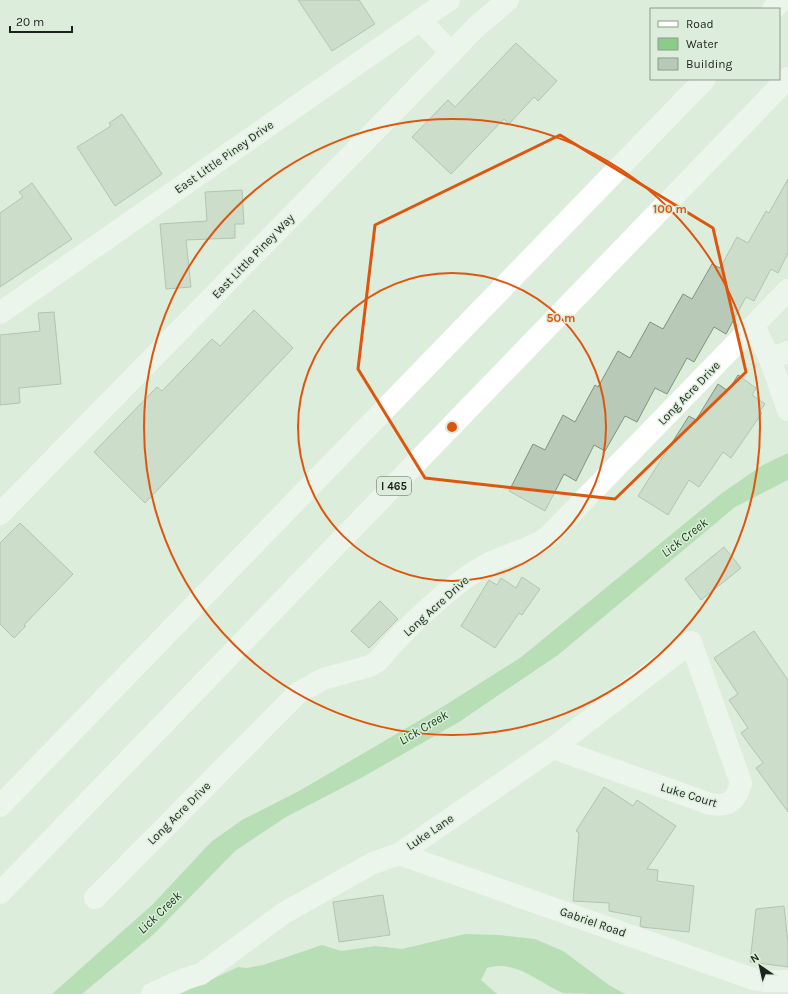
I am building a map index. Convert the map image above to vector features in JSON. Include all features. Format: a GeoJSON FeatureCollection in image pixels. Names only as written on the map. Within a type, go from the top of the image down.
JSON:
{"type":"FeatureCollection","features":[{"type":"Feature","properties":{"kind":"main road","name":"East Little Piney Drive"},"geometry":{"type":"LineString","coordinates":[[0,313],[449,0]]}},
{"type":"Feature","properties":{"kind":"main road","name":"East Little Piney Way"},"geometry":{"type":"LineString","coordinates":[[0,514],[475,28],[508,0]]}},
{"type":"Feature","properties":{"kind":"main road"},"geometry":{"type":"LineString","coordinates":[[774,8],[782,0]]}},
{"type":"Feature","properties":{"kind":"main road"},"geometry":{"type":"LineString","coordinates":[[420,20],[451,53]]}},
{"type":"Feature","properties":{"kind":"main road","name":"I 465"},"geometry":{"type":"LineString","coordinates":[[0,893],[788,78]]}},
{"type":"Feature","properties":{"kind":"main road"},"geometry":{"type":"LineString","coordinates":[[0,806],[704,80]]}},
{"type":"Feature","properties":{"kind":"main road","name":"Long Acre Drive"},"geometry":{"type":"LineString","coordinates":[[95,898],[298,693],[322,679],[370,666],[378,661],[428,609],[466,577],[490,563],[507,555],[526,550],[548,537],[788,290]]}},
{"type":"Feature","properties":{"kind":"main road"},"geometry":{"type":"LineString","coordinates":[[754,326],[779,356],[788,410]]}},
{"type":"Feature","properties":{"kind":"main road","name":"Luke Lane"},"geometry":{"type":"LineString","coordinates":[[152,994],[184,979],[201,974],[284,913],[374,863],[398,854],[553,748],[691,642]]}},
{"type":"Feature","properties":{"kind":"main road","name":"Luke Court"},"geometry":{"type":"LineString","coordinates":[[553,748],[710,804],[720,805],[735,798],[738,794],[741,783],[691,642]]}},
{"type":"Feature","properties":{"kind":"main road","name":"Gabriel Road"},"geometry":{"type":"LineString","coordinates":[[398,854],[753,979],[767,982],[788,981]]}},
{"type":"Feature","properties":{"kind":"highlighted area"},"geometry":{"type":"Polygon","coordinates":[[[560,135],[713,228],[746,372],[615,499],[425,478],[358,369],[375,225],[560,135]]]}},
{"type":"Feature","properties":{"kind":"water","name":"Lick Creek"},"geometry":{"type":"Polygon","coordinates":[[[788,453],[788,480],[735,507],[558,655],[459,722],[361,778],[286,817],[235,851],[154,934],[82,994],[52,994],[153,904],[211,842],[242,820],[299,791],[439,709],[520,658],[722,493],[763,465],[788,453]]]}},
{"type":"Feature","properties":{"kind":"water"},"geometry":{"type":"Polygon","coordinates":[[[465,934],[499,935],[535,939],[563,951],[609,985],[625,994],[563,993],[527,973],[517,969],[498,966],[487,968],[481,980],[497,994],[180,994],[238,967],[247,968],[263,965],[322,945],[341,951],[375,946],[402,949],[465,934]]]}},
{"type":"Feature","properties":{"kind":"building"},"geometry":{"type":"Polygon","coordinates":[[[298,0],[359,0],[375,24],[332,51],[298,0]]]}},
{"type":"Feature","properties":{"kind":"building"},"geometry":{"type":"Polygon","coordinates":[[[516,43],[557,81],[538,101],[534,97],[509,124],[504,119],[451,174],[412,137],[448,100],[455,107],[516,43]]]}},
{"type":"Feature","properties":{"kind":"building"},"geometry":{"type":"Polygon","coordinates":[[[122,114],[162,174],[115,206],[77,147],[111,126],[109,123],[122,114]]]}},
{"type":"Feature","properties":{"kind":"building"},"geometry":{"type":"Polygon","coordinates":[[[788,179],[788,253],[778,273],[771,269],[754,301],[746,297],[726,334],[714,327],[694,362],[687,358],[667,394],[655,388],[637,422],[625,416],[605,451],[594,445],[576,481],[564,474],[545,511],[509,491],[533,444],[545,450],[563,415],[575,422],[595,385],[598,387],[618,351],[630,358],[650,322],[663,329],[683,294],[692,299],[712,264],[720,268],[737,237],[748,243],[766,211],[769,213],[788,179]]]}},
{"type":"Feature","properties":{"kind":"building"},"geometry":{"type":"Polygon","coordinates":[[[32,183],[72,239],[0,287],[0,213],[23,197],[19,192],[32,183]]]}},
{"type":"Feature","properties":{"kind":"building"},"geometry":{"type":"Polygon","coordinates":[[[242,190],[244,224],[235,224],[235,238],[186,240],[191,287],[166,289],[160,224],[207,221],[205,192],[242,190]]]}},
{"type":"Feature","properties":{"kind":"building"},"geometry":{"type":"Polygon","coordinates":[[[254,310],[293,348],[145,503],[94,452],[157,387],[162,391],[212,339],[220,346],[254,310]]]}},
{"type":"Feature","properties":{"kind":"building"},"geometry":{"type":"Polygon","coordinates":[[[54,312],[61,384],[19,388],[20,403],[0,405],[0,335],[40,331],[38,313],[54,312]]]}},
{"type":"Feature","properties":{"kind":"building"},"geometry":{"type":"Polygon","coordinates":[[[738,375],[756,388],[752,395],[765,404],[760,411],[762,413],[731,458],[723,452],[699,487],[689,480],[668,515],[638,496],[689,416],[696,420],[718,384],[728,391],[738,375]]]}},
{"type":"Feature","properties":{"kind":"building"},"geometry":{"type":"Polygon","coordinates":[[[20,523],[73,574],[24,625],[26,626],[14,638],[0,624],[0,543],[20,523]]]}},
{"type":"Feature","properties":{"kind":"building"},"geometry":{"type":"Polygon","coordinates":[[[724,547],[741,568],[701,600],[685,579],[724,547]]]}},
{"type":"Feature","properties":{"kind":"building"},"geometry":{"type":"Polygon","coordinates":[[[522,577],[540,589],[522,615],[519,613],[495,648],[461,626],[489,580],[497,585],[501,578],[516,588],[522,577]]]}},
{"type":"Feature","properties":{"kind":"building"},"geometry":{"type":"Polygon","coordinates":[[[380,601],[398,619],[369,648],[351,631],[380,601]]]}},
{"type":"Feature","properties":{"kind":"building"},"geometry":{"type":"Polygon","coordinates":[[[754,631],[788,680],[788,812],[756,768],[763,763],[741,733],[748,728],[729,700],[738,694],[714,658],[754,631]]]}},
{"type":"Feature","properties":{"kind":"building"},"geometry":{"type":"Polygon","coordinates":[[[604,787],[633,806],[637,800],[676,826],[647,869],[658,870],[657,881],[694,886],[689,932],[642,927],[640,926],[641,917],[609,911],[609,903],[573,901],[579,833],[576,831],[604,787]]]}},
{"type":"Feature","properties":{"kind":"building"},"geometry":{"type":"Polygon","coordinates":[[[383,895],[390,935],[339,942],[333,902],[383,895]]]}},
{"type":"Feature","properties":{"kind":"building"},"geometry":{"type":"Polygon","coordinates":[[[784,906],[788,943],[788,967],[750,962],[756,909],[784,906]]]}}]}
